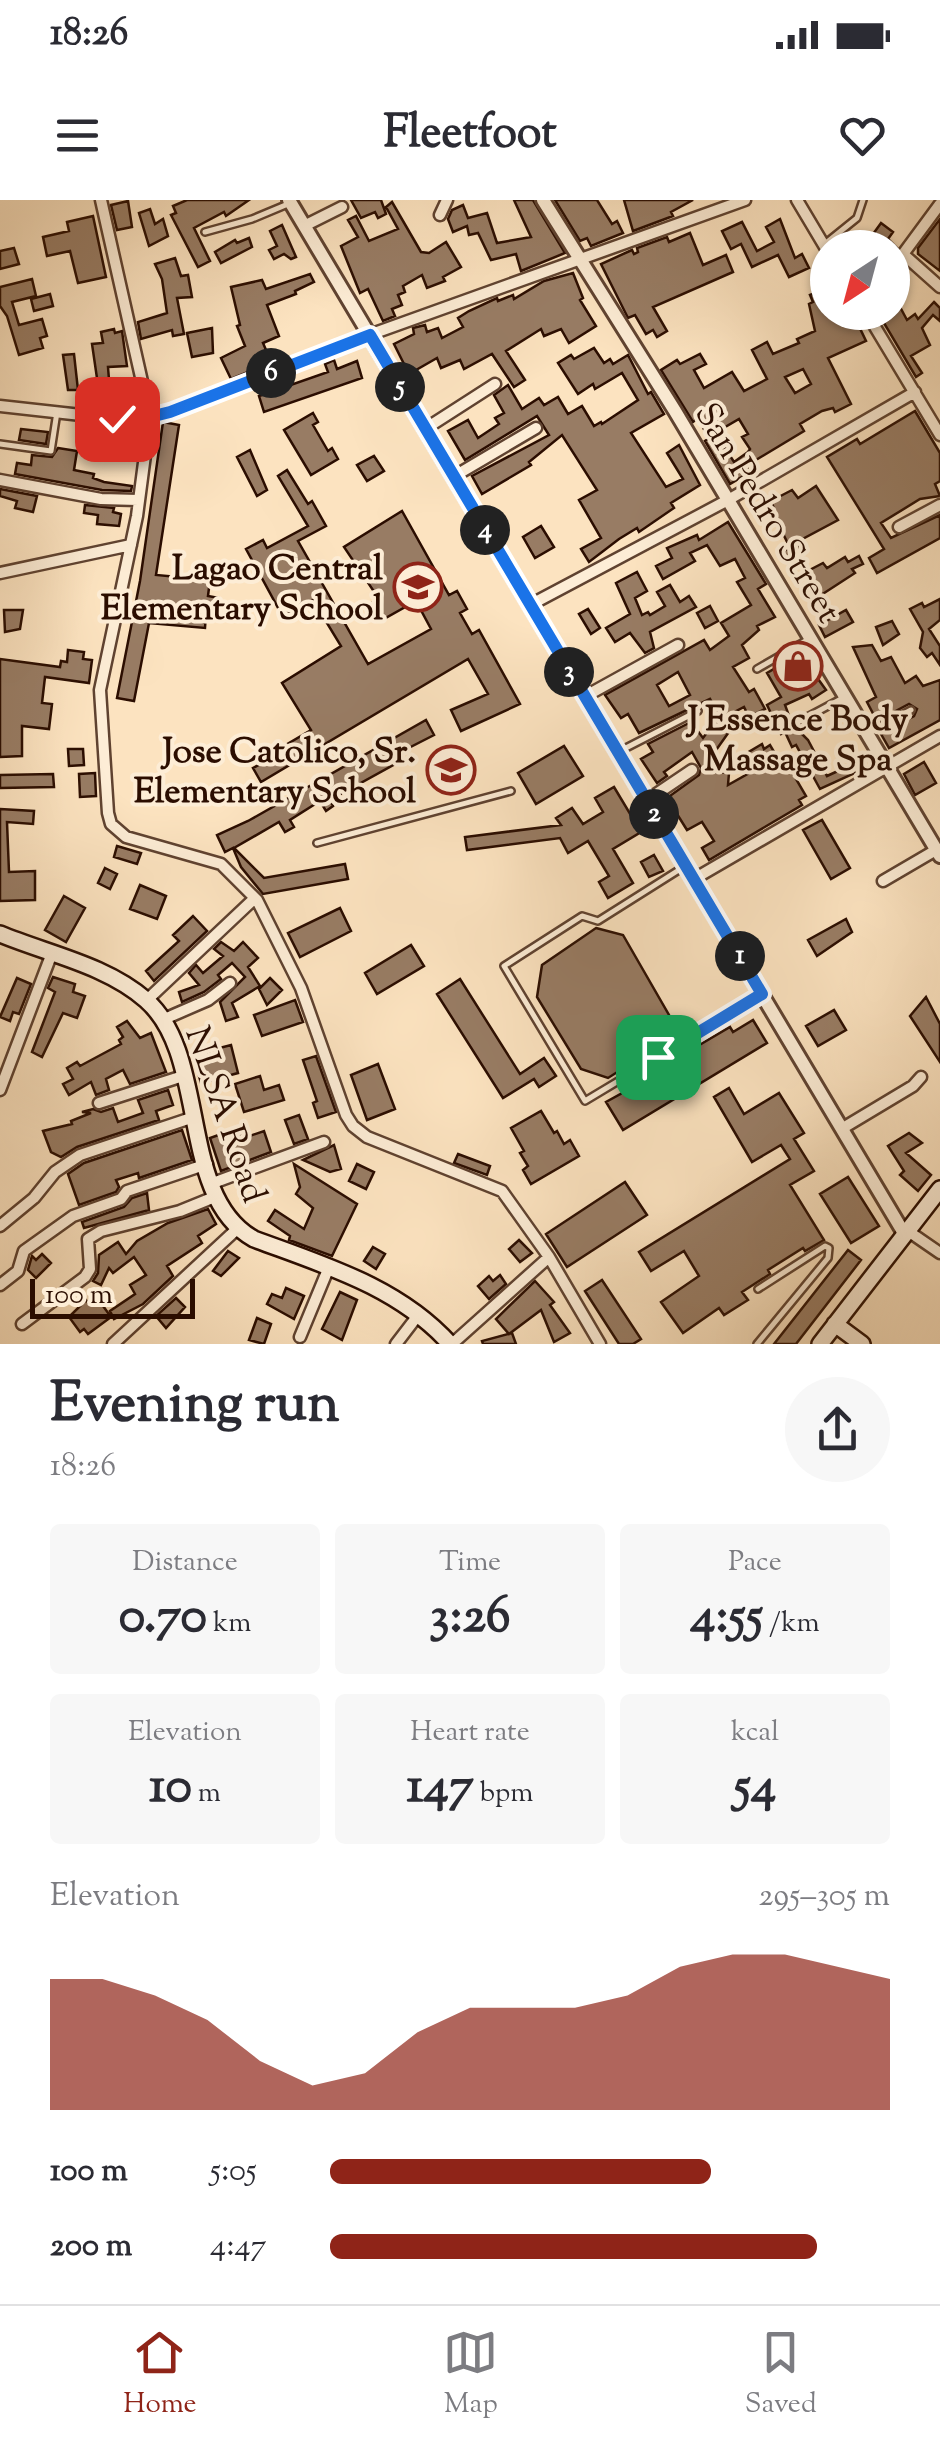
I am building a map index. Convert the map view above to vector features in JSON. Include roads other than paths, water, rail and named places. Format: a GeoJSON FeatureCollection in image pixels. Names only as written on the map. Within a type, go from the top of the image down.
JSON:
{"type":"FeatureCollection","features":[{"type":"Feature","properties":{"kind":"main road","name":"NLSA Road"},"geometry":{"type":"LineString","coordinates":[[0,934],[115,979],[147,1000],[162,1020],[183,1076],[215,1190],[238,1229],[393,1296],[451,1344]]}},
{"type":"Feature","properties":{"kind":"main road"},"geometry":{"type":"LineString","coordinates":[[820,1344],[940,1190]]}},
{"type":"Feature","properties":{"kind":"main road"},"geometry":{"type":"LineString","coordinates":[[835,1324],[862,1344]]}},
{"type":"Feature","properties":{"kind":"street"},"geometry":{"type":"LineString","coordinates":[[101,200],[150,417],[132,546],[100,700],[106,804],[111,824],[126,836],[221,864],[255,898],[300,988],[353,1126],[367,1137],[502,1191],[549,1257],[600,1344]]}},
{"type":"Feature","properties":{"kind":"street"},"geometry":{"type":"LineString","coordinates":[[440,215],[447,200]]}},
{"type":"Feature","properties":{"kind":"street","name":"San Pedro Street"},"geometry":{"type":"LineString","coordinates":[[543,200],[728,500],[938,853]]}},
{"type":"Feature","properties":{"kind":"street"},"geometry":{"type":"LineString","coordinates":[[0,406],[126,420],[150,417],[745,200]]}},
{"type":"Feature","properties":{"kind":"street"},"geometry":{"type":"LineString","coordinates":[[797,200],[815,230]]}},
{"type":"Feature","properties":{"kind":"street"},"geometry":{"type":"LineString","coordinates":[[290,201],[907,1233],[940,1253]]}},
{"type":"Feature","properties":{"kind":"street"},"geometry":{"type":"LineString","coordinates":[[910,245],[940,204]]}},
{"type":"Feature","properties":{"kind":"street"},"geometry":{"type":"LineString","coordinates":[[304,226],[342,207]]}},
{"type":"Feature","properties":{"kind":"street"},"geometry":{"type":"LineString","coordinates":[[910,260],[940,287]]}},
{"type":"Feature","properties":{"kind":"street"},"geometry":{"type":"LineString","coordinates":[[877,330],[940,436]]}},
{"type":"Feature","properties":{"kind":"street"},"geometry":{"type":"LineString","coordinates":[[425,429],[495,384]]}},
{"type":"Feature","properties":{"kind":"street"},"geometry":{"type":"LineString","coordinates":[[530,605],[728,500],[914,392]]}},
{"type":"Feature","properties":{"kind":"street"},"geometry":{"type":"LineString","coordinates":[[453,476],[536,428]]}},
{"type":"Feature","properties":{"kind":"street"},"geometry":{"type":"LineString","coordinates":[[0,480],[64,494],[138,500]]}},
{"type":"Feature","properties":{"kind":"street"},"geometry":{"type":"LineString","coordinates":[[899,528],[940,505]]}},
{"type":"Feature","properties":{"kind":"street"},"geometry":{"type":"LineString","coordinates":[[0,572],[132,546]]}},
{"type":"Feature","properties":{"kind":"street"},"geometry":{"type":"LineString","coordinates":[[584,698],[678,645]]}},
{"type":"Feature","properties":{"kind":"street"},"geometry":{"type":"LineString","coordinates":[[694,879],[940,736]]}},
{"type":"Feature","properties":{"kind":"street"},"geometry":{"type":"LineString","coordinates":[[646,801],[692,770]]}},
{"type":"Feature","properties":{"kind":"street"},"geometry":{"type":"LineString","coordinates":[[882,881],[938,853]]}},
{"type":"Feature","properties":{"kind":"street"},"geometry":{"type":"LineString","coordinates":[[147,1000],[255,898]]}},
{"type":"Feature","properties":{"kind":"street"},"geometry":{"type":"LineString","coordinates":[[0,1090],[52,953]]}},
{"type":"Feature","properties":{"kind":"street"},"geometry":{"type":"LineString","coordinates":[[162,1020],[208,1000],[230,983]]}},
{"type":"Feature","properties":{"kind":"street"},"geometry":{"type":"LineString","coordinates":[[99,1102],[183,1076]]}},
{"type":"Feature","properties":{"kind":"street"},"geometry":{"type":"LineString","coordinates":[[843,1128],[913,1086],[921,1077]]}},
{"type":"Feature","properties":{"kind":"street"},"geometry":{"type":"LineString","coordinates":[[0,1226],[34,1198],[55,1172],[80,1155],[194,1117]]}},
{"type":"Feature","properties":{"kind":"street"},"geometry":{"type":"LineString","coordinates":[[22,1324],[85,1277],[90,1268],[88,1239],[180,1211],[215,1190],[324,1142]]}},
{"type":"Feature","properties":{"kind":"street"},"geometry":{"type":"LineString","coordinates":[[0,1285],[18,1271],[24,1251],[73,1216],[121,1198],[127,1190],[207,1164]]}},
{"type":"Feature","properties":{"kind":"street"},"geometry":{"type":"LineString","coordinates":[[113,1344],[238,1229]]}},
{"type":"Feature","properties":{"kind":"street"},"geometry":{"type":"LineString","coordinates":[[451,1344],[549,1257]]}},
{"type":"Feature","properties":{"kind":"street"},"geometry":{"type":"LineString","coordinates":[[300,1337],[329,1268]]}},
{"type":"Feature","properties":{"kind":"street"},"geometry":{"type":"LineString","coordinates":[[396,1344],[419,1314]]}},
{"type":"Feature","properties":{"kind":"lane"},"geometry":{"type":"LineString","coordinates":[[845,230],[857,218],[863,200]]}},
{"type":"Feature","properties":{"kind":"lane"},"geometry":{"type":"LineString","coordinates":[[204,232],[252,220],[290,201]]}},
{"type":"Feature","properties":{"kind":"lane"},"geometry":{"type":"LineString","coordinates":[[0,444],[51,452],[57,412]]}},
{"type":"Feature","properties":{"kind":"lane"},"geometry":{"type":"LineString","coordinates":[[757,669],[809,639]]}},
{"type":"Feature","properties":{"kind":"lane"},"geometry":{"type":"LineString","coordinates":[[798,722],[843,698]]}},
{"type":"Feature","properties":{"kind":"lane"},"geometry":{"type":"LineString","coordinates":[[865,734],[911,710]]}},
{"type":"Feature","properties":{"kind":"lane"},"geometry":{"type":"LineString","coordinates":[[618,753],[698,711]]}},
{"type":"Feature","properties":{"kind":"lane"},"geometry":{"type":"LineString","coordinates":[[317,843],[511,791]]}},
{"type":"Feature","properties":{"kind":"lane"},"geometry":{"type":"LineString","coordinates":[[686,866],[598,920],[582,916],[504,966],[585,1100],[762,994]]}},
{"type":"Feature","properties":{"kind":"lane"},"geometry":{"type":"LineString","coordinates":[[757,1344],[828,1258],[829,1248],[825,1246],[758,1289]]}},
{"type":"Feature","properties":{"kind":"place","name":"Lagao Central Elementary School"},"geometry":{"type":"Point","coordinates":[418,587]}},
{"type":"Feature","properties":{"kind":"place","name":"J Essence Body Massage Spa"},"geometry":{"type":"Point","coordinates":[798,666]}},
{"type":"Feature","properties":{"kind":"place","name":"Jose Catolico, Sr. Elementary School"},"geometry":{"type":"Point","coordinates":[451,770]}}]}
